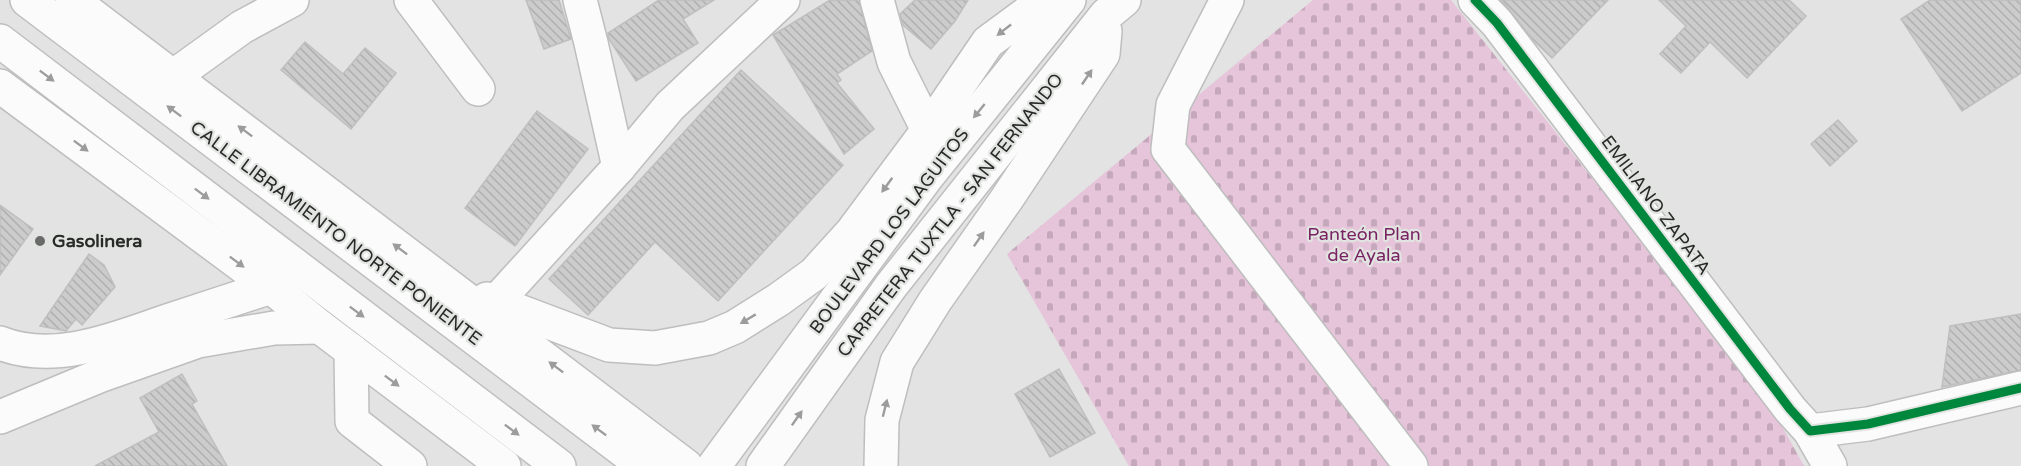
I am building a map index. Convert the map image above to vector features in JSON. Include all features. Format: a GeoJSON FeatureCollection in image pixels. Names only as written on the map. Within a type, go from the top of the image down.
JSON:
{"type":"FeatureCollection","features":[{"type":"Feature","properties":{"kind":"main road","name":"CALLE LIBRAMIENTO NORTE PONIENTE"},"geometry":{"type":"LineString","coordinates":[[27,0],[644,466]]}},
{"type":"Feature","properties":{"kind":"main road","name":"CALLE LIBRAMIENTO NORTE PONIENTE"},"geometry":{"type":"LineString","coordinates":[[72,0],[686,466]]}},
{"type":"Feature","properties":{"kind":"main road"},"geometry":{"type":"LineString","coordinates":[[174,76],[242,27],[292,0]]}},
{"type":"Feature","properties":{"kind":"main road"},"geometry":{"type":"LineString","coordinates":[[411,0],[478,89]]}},
{"type":"Feature","properties":{"kind":"main road"},"geometry":{"type":"LineString","coordinates":[[580,0],[619,167]]}},
{"type":"Feature","properties":{"kind":"main road"},"geometry":{"type":"LineString","coordinates":[[495,303],[619,167],[670,106],[783,0]]}},
{"type":"Feature","properties":{"kind":"main road"},"geometry":{"type":"LineString","coordinates":[[877,0],[894,62],[928,130]]}},
{"type":"Feature","properties":{"kind":"main road"},"geometry":{"type":"LineString","coordinates":[[445,283],[609,345],[655,348],[709,338],[735,327],[770,306],[814,274],[852,232],[928,130],[988,42],[1026,14],[1054,0]]}},
{"type":"Feature","properties":{"kind":"main road","name":"BOULEVARD LOS LAGUITOS"},"geometry":{"type":"LineString","coordinates":[[714,466],[926,178],[1069,0]]}},
{"type":"Feature","properties":{"kind":"main road"},"geometry":{"type":"LineString","coordinates":[[1227,0],[1173,105],[1168,149],[1411,466]]}},
{"type":"Feature","properties":{"kind":"main road","name":"EMILIANO ZAPATA"},"geometry":{"type":"LineString","coordinates":[[1475,0],[1497,23],[1790,409],[1810,431],[1830,466]]}},
{"type":"Feature","properties":{"kind":"main road"},"geometry":{"type":"LineString","coordinates":[[881,466],[882,420],[897,362],[935,301],[1006,200],[1103,54],[1115,8]]}},
{"type":"Feature","properties":{"kind":"main road","name":"CARRETERA TUXTLA - SAN FERNANDO"},"geometry":{"type":"LineString","coordinates":[[763,466],[891,286],[1115,8]]}},
{"type":"Feature","properties":{"kind":"main road"},"geometry":{"type":"LineString","coordinates":[[0,41],[559,466]]}},
{"type":"Feature","properties":{"kind":"main road"},"geometry":{"type":"LineString","coordinates":[[0,86],[271,287],[320,327],[504,466]]}},
{"type":"Feature","properties":{"kind":"main road"},"geometry":{"type":"LineString","coordinates":[[0,344],[30,351],[63,350],[104,342],[271,287]]}},
{"type":"Feature","properties":{"kind":"main road"},"geometry":{"type":"LineString","coordinates":[[0,417],[99,376],[198,341],[274,328],[320,327]]}},
{"type":"Feature","properties":{"kind":"main road"},"geometry":{"type":"LineString","coordinates":[[351,350],[352,421],[410,466]]}},
{"type":"Feature","properties":{"kind":"main road"},"geometry":{"type":"LineString","coordinates":[[1810,431],[1868,424],[2021,388]]}},
{"type":"Feature","properties":{"kind":"green space","name":"Panteón Plan de Ayala"},"geometry":{"type":"Polygon","coordinates":[[[1313,0],[1451,0],[1767,399],[1804,466],[1129,466],[1007,254],[1313,0]]]}},
{"type":"Feature","properties":{"kind":"building"},"geometry":{"type":"Polygon","coordinates":[[[526,0],[559,0],[571,39],[544,49],[526,0]]]}},
{"type":"Feature","properties":{"kind":"building"},"geometry":{"type":"Polygon","coordinates":[[[659,0],[714,0],[683,19],[698,43],[636,81],[609,39],[608,33],[659,0]]]}},
{"type":"Feature","properties":{"kind":"building"},"geometry":{"type":"Polygon","coordinates":[[[830,0],[859,0],[872,51],[837,74],[841,80],[837,83],[874,129],[844,154],[773,35],[830,0]]]}},
{"type":"Feature","properties":{"kind":"building"},"geometry":{"type":"Polygon","coordinates":[[[915,0],[968,0],[955,21],[931,49],[903,25],[900,14],[915,0]]]}},
{"type":"Feature","properties":{"kind":"building"},"geometry":{"type":"Polygon","coordinates":[[[1501,0],[1608,0],[1552,58],[1534,41],[1501,0]]]}},
{"type":"Feature","properties":{"kind":"building"},"geometry":{"type":"Polygon","coordinates":[[[1659,0],[1789,0],[1806,16],[1747,78],[1710,42],[1681,73],[1660,54],[1686,26],[1659,0]]]}},
{"type":"Feature","properties":{"kind":"building"},"geometry":{"type":"Polygon","coordinates":[[[1930,0],[2021,0],[2021,73],[1962,111],[1901,19],[1930,0]]]}},
{"type":"Feature","properties":{"kind":"building"},"geometry":{"type":"Polygon","coordinates":[[[305,42],[343,74],[365,48],[396,73],[351,129],[281,70],[305,42]]]}},
{"type":"Feature","properties":{"kind":"building"},"geometry":{"type":"Polygon","coordinates":[[[741,70],[843,165],[718,301],[655,242],[588,315],[549,279],[741,70]]]}},
{"type":"Feature","properties":{"kind":"building"},"geometry":{"type":"Polygon","coordinates":[[[537,111],[588,149],[515,246],[465,208],[537,111]]]}},
{"type":"Feature","properties":{"kind":"building"},"geometry":{"type":"Polygon","coordinates":[[[1838,120],[1857,141],[1830,166],[1811,144],[1838,120]]]}},
{"type":"Feature","properties":{"kind":"building"},"geometry":{"type":"Polygon","coordinates":[[[0,205],[33,229],[0,275],[0,205]]]}},
{"type":"Feature","properties":{"kind":"building"},"geometry":{"type":"Polygon","coordinates":[[[89,254],[104,265],[115,287],[82,325],[76,319],[66,331],[40,326],[89,254]]]}},
{"type":"Feature","properties":{"kind":"building"},"geometry":{"type":"Polygon","coordinates":[[[2021,314],[2021,370],[1942,387],[1950,326],[2021,314]]]}},
{"type":"Feature","properties":{"kind":"building"},"geometry":{"type":"Polygon","coordinates":[[[1059,369],[1095,433],[1050,457],[1015,394],[1059,369]]]}},
{"type":"Feature","properties":{"kind":"building"},"geometry":{"type":"Polygon","coordinates":[[[182,374],[197,401],[192,404],[227,466],[95,466],[159,432],[140,398],[182,374]]]}},
{"type":"Feature","properties":{"kind":"cycle path"},"geometry":{"type":"LineString","coordinates":[[1475,0],[1497,23],[1790,409],[1810,431],[1868,424],[2021,388]]}},
{"type":"Feature","properties":{"kind":"place","name":"Gasolinera"},"geometry":{"type":"Point","coordinates":[40,241]}}]}
